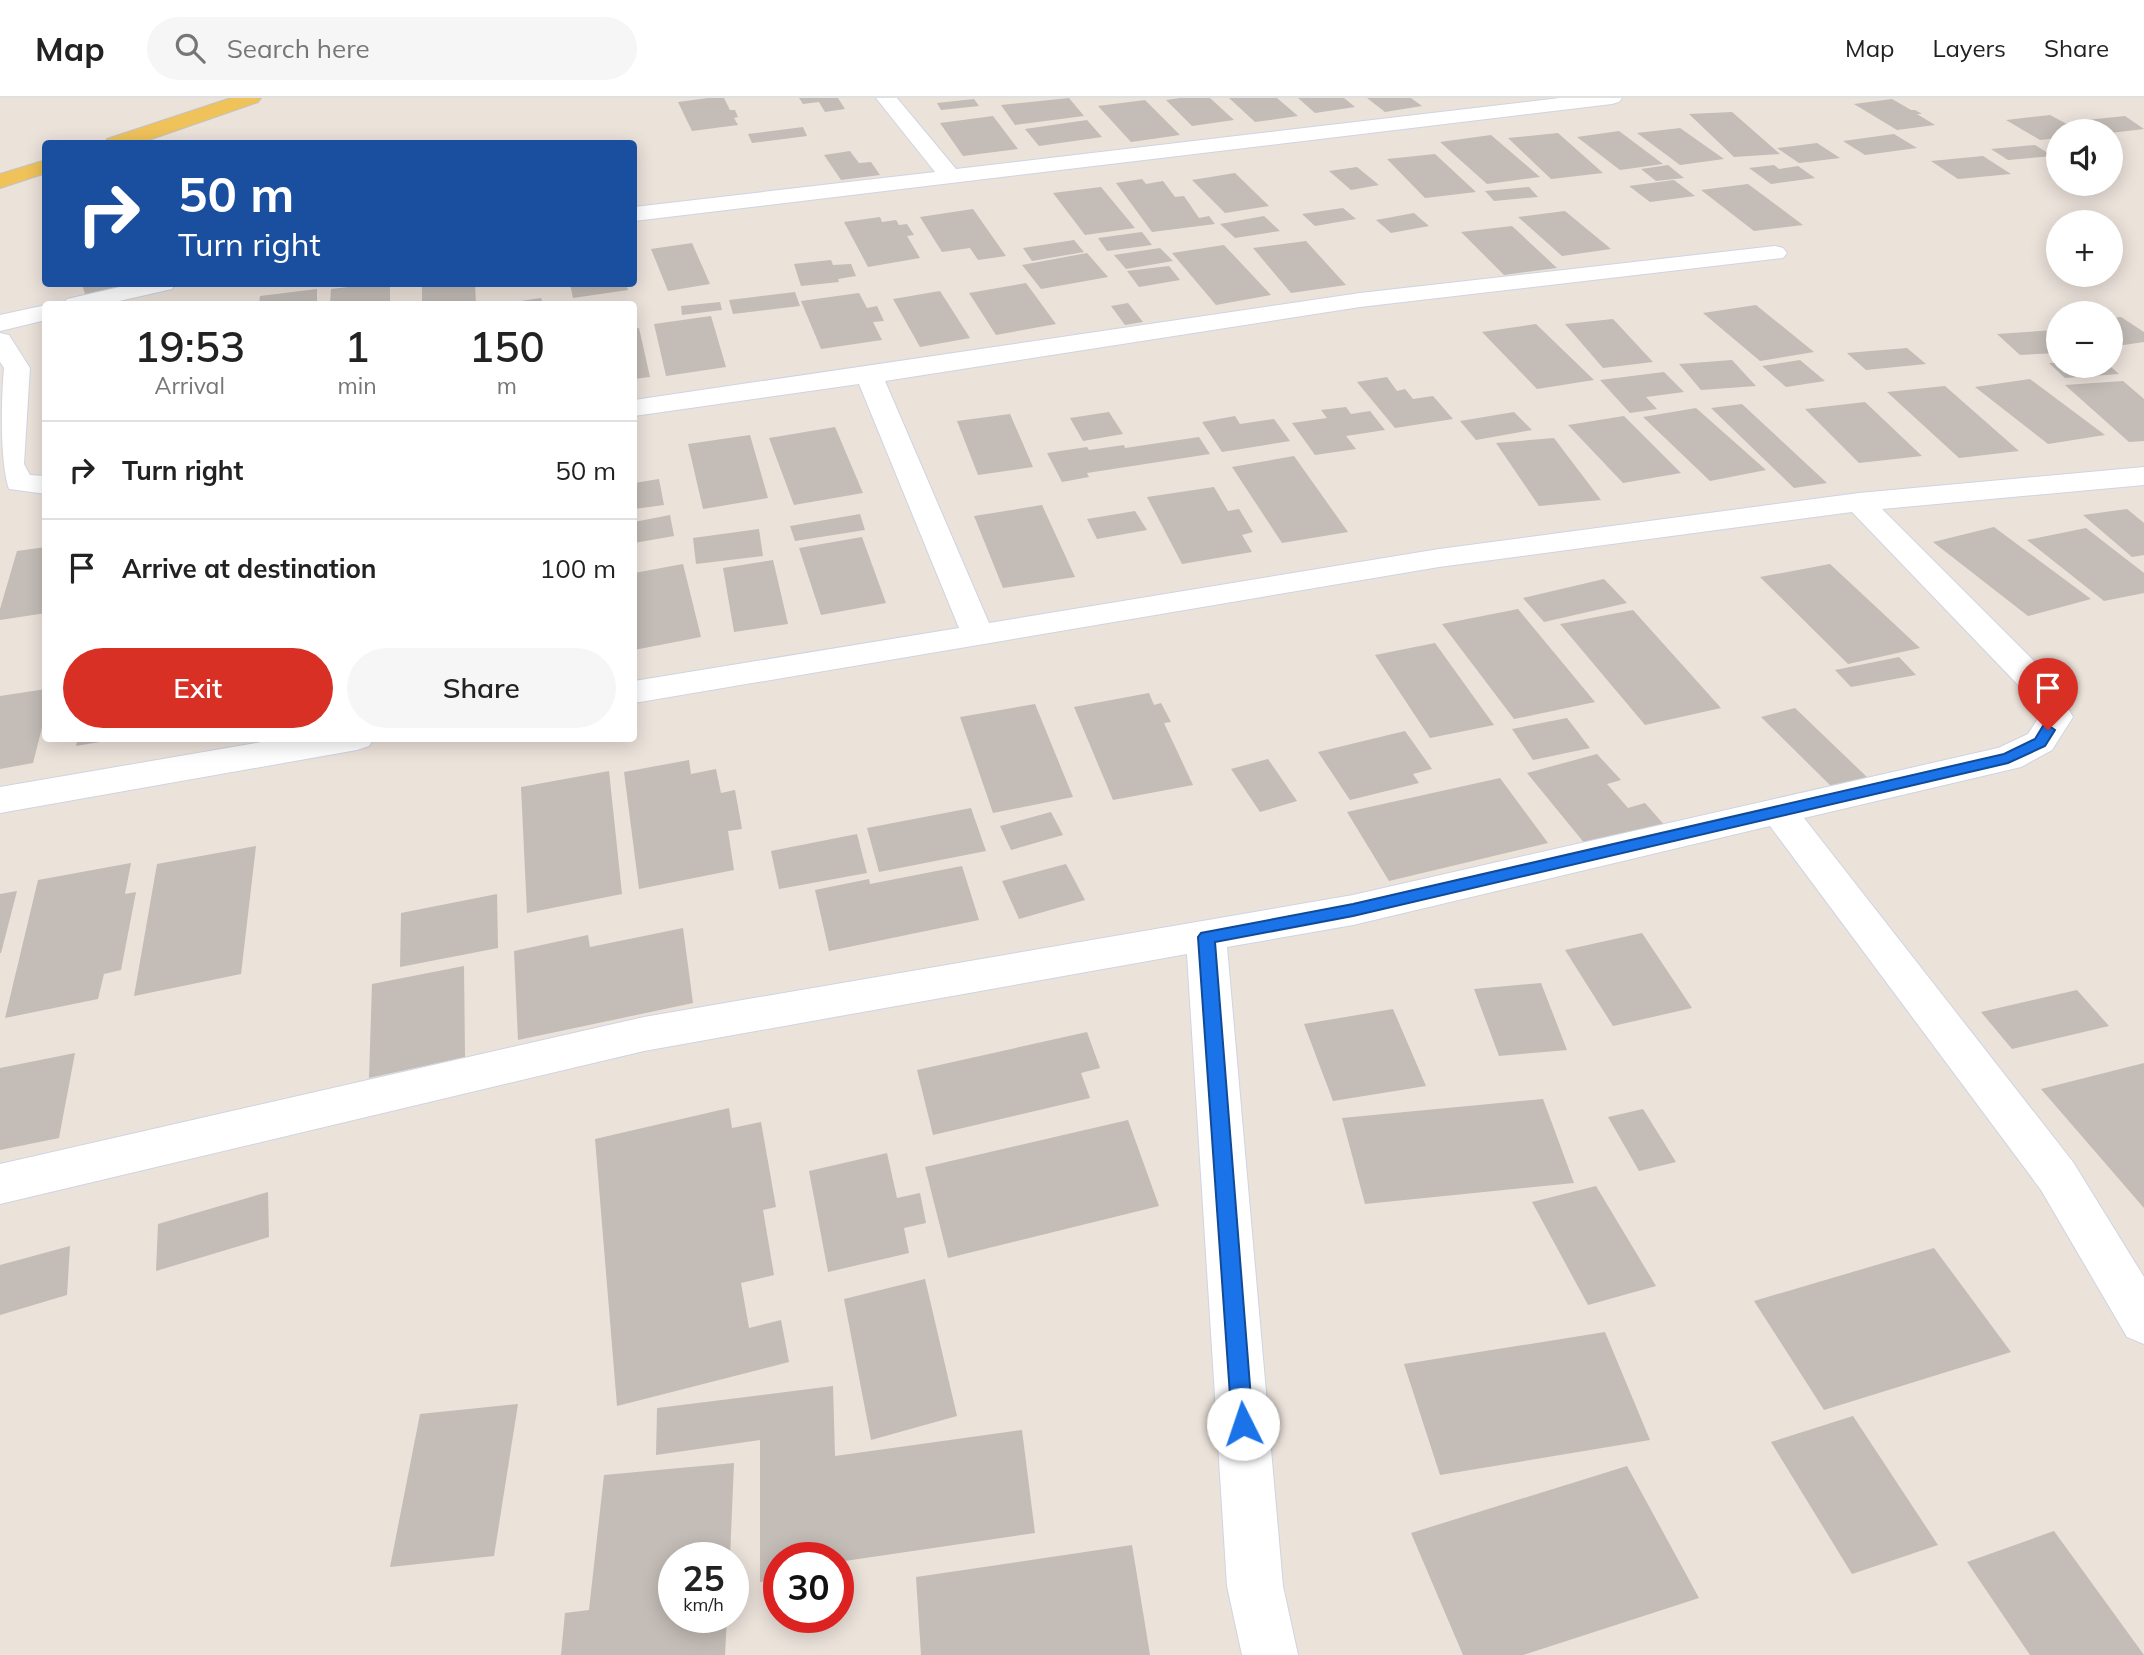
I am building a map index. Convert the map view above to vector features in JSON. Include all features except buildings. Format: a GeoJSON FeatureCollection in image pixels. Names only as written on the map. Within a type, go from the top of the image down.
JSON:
{"type":"FeatureCollection","features":[{"type":"Feature","properties":{"kind":"main road"},"geometry":{"type":"LineString","coordinates":[[127,140],[251,98]]}},
{"type":"Feature","properties":{"kind":"main road"},"geometry":{"type":"LineString","coordinates":[[0,181],[42,167]]}},
{"type":"Feature","properties":{"kind":"street"},"geometry":{"type":"LineString","coordinates":[[886,98],[950,176]]}},
{"type":"Feature","properties":{"kind":"street"},"geometry":{"type":"LineString","coordinates":[[637,214],[1612,98]]}},
{"type":"Feature","properties":{"kind":"street"},"geometry":{"type":"LineString","coordinates":[[637,408],[1360,300],[1775,253]]}},
{"type":"Feature","properties":{"kind":"street"},"geometry":{"type":"LineString","coordinates":[[89,301],[150,287]]}},
{"type":"Feature","properties":{"kind":"street"},"geometry":{"type":"LineString","coordinates":[[0,323],[42,313]]}},
{"type":"Feature","properties":{"kind":"street"},"geometry":{"type":"LineString","coordinates":[[0,341],[17,368],[10,464],[19,483],[42,485]]}},
{"type":"Feature","properties":{"kind":"street"},"geometry":{"type":"LineString","coordinates":[[869,375],[978,635]]}},
{"type":"Feature","properties":{"kind":"street"},"geometry":{"type":"LineString","coordinates":[[637,692],[1439,558],[1859,502],[2144,476]]}},
{"type":"Feature","properties":{"kind":"street"},"geometry":{"type":"LineString","coordinates":[[0,1184],[644,1034],[1353,910],[2008,758],[2040,742],[2056,717],[2038,685],[1859,502]]}},
{"type":"Feature","properties":{"kind":"street"},"geometry":{"type":"LineString","coordinates":[[0,800],[334,742]]}},
{"type":"Feature","properties":{"kind":"street"},"geometry":{"type":"LineString","coordinates":[[1778,811],[2057,1176],[2144,1321]]}},
{"type":"Feature","properties":{"kind":"street"},"geometry":{"type":"LineString","coordinates":[[1206,937],[1255,1586],[1270,1655]]}},
{"type":"Feature","properties":{"kind":"route"},"geometry":{"type":"LineString","coordinates":[[1243,1424],[1206,937],[1353,910],[2008,758],[2040,742],[2048,730]]}}]}
